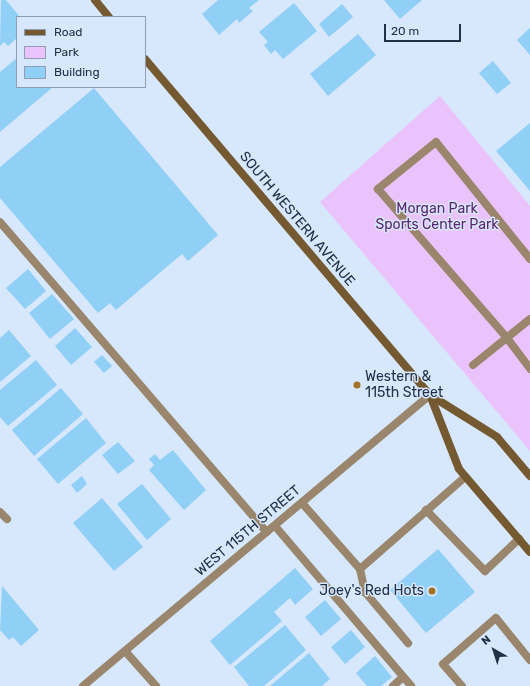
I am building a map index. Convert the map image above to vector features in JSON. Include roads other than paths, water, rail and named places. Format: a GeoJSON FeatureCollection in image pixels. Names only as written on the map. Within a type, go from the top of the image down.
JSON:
{"type":"FeatureCollection","features":[{"type":"Feature","properties":{"kind":"main road"},"geometry":{"type":"LineString","coordinates":[[95,0],[108,16]]}},
{"type":"Feature","properties":{"kind":"main road","name":"SOUTH WESTERN AVENUE"},"geometry":{"type":"LineString","coordinates":[[146,60],[430,395],[497,437],[530,476]]}},
{"type":"Feature","properties":{"kind":"main road","name":"SOUTH WESTERN AVENUE"},"geometry":{"type":"LineString","coordinates":[[430,395],[459,469],[530,552]]}},
{"type":"Feature","properties":{"kind":"street"},"geometry":{"type":"LineString","coordinates":[[530,259],[436,142],[378,189],[507,338],[530,369]]}},
{"type":"Feature","properties":{"kind":"street"},"geometry":{"type":"LineString","coordinates":[[0,222],[267,532]]}},
{"type":"Feature","properties":{"kind":"street"},"geometry":{"type":"LineString","coordinates":[[473,365],[530,319]]}},
{"type":"Feature","properties":{"kind":"street","name":"WEST 115TH STREET"},"geometry":{"type":"LineString","coordinates":[[83,686],[430,395]]}},
{"type":"Feature","properties":{"kind":"street"},"geometry":{"type":"LineString","coordinates":[[360,569],[465,477]]}},
{"type":"Feature","properties":{"kind":"street"},"geometry":{"type":"LineString","coordinates":[[302,503],[360,569],[365,592],[408,643]]}},
{"type":"Feature","properties":{"kind":"street"},"geometry":{"type":"LineString","coordinates":[[426,510],[485,571],[518,539]]}},
{"type":"Feature","properties":{"kind":"street"},"geometry":{"type":"LineString","coordinates":[[0,512],[7,519]]}},
{"type":"Feature","properties":{"kind":"street"},"geometry":{"type":"LineString","coordinates":[[274,526],[411,686]]}},
{"type":"Feature","properties":{"kind":"street"},"geometry":{"type":"LineString","coordinates":[[462,686],[443,664],[496,618],[530,660]]}},
{"type":"Feature","properties":{"kind":"street"},"geometry":{"type":"LineString","coordinates":[[125,651],[156,686]]}},
{"type":"Feature","properties":{"kind":"street"},"geometry":{"type":"LineString","coordinates":[[393,686],[403,677]]}},
{"type":"Feature","properties":{"kind":"place","name":"Western & 115th Street"},"geometry":{"type":"Point","coordinates":[357,385]}},
{"type":"Feature","properties":{"kind":"place","name":"Joey's Red Hots"},"geometry":{"type":"Point","coordinates":[432,591]}},
{"type":"Feature","properties":{"kind":"park label","name":"Morgan Park Sports Center Park"},"geometry":{"type":"Point","coordinates":[437,218]}}]}
